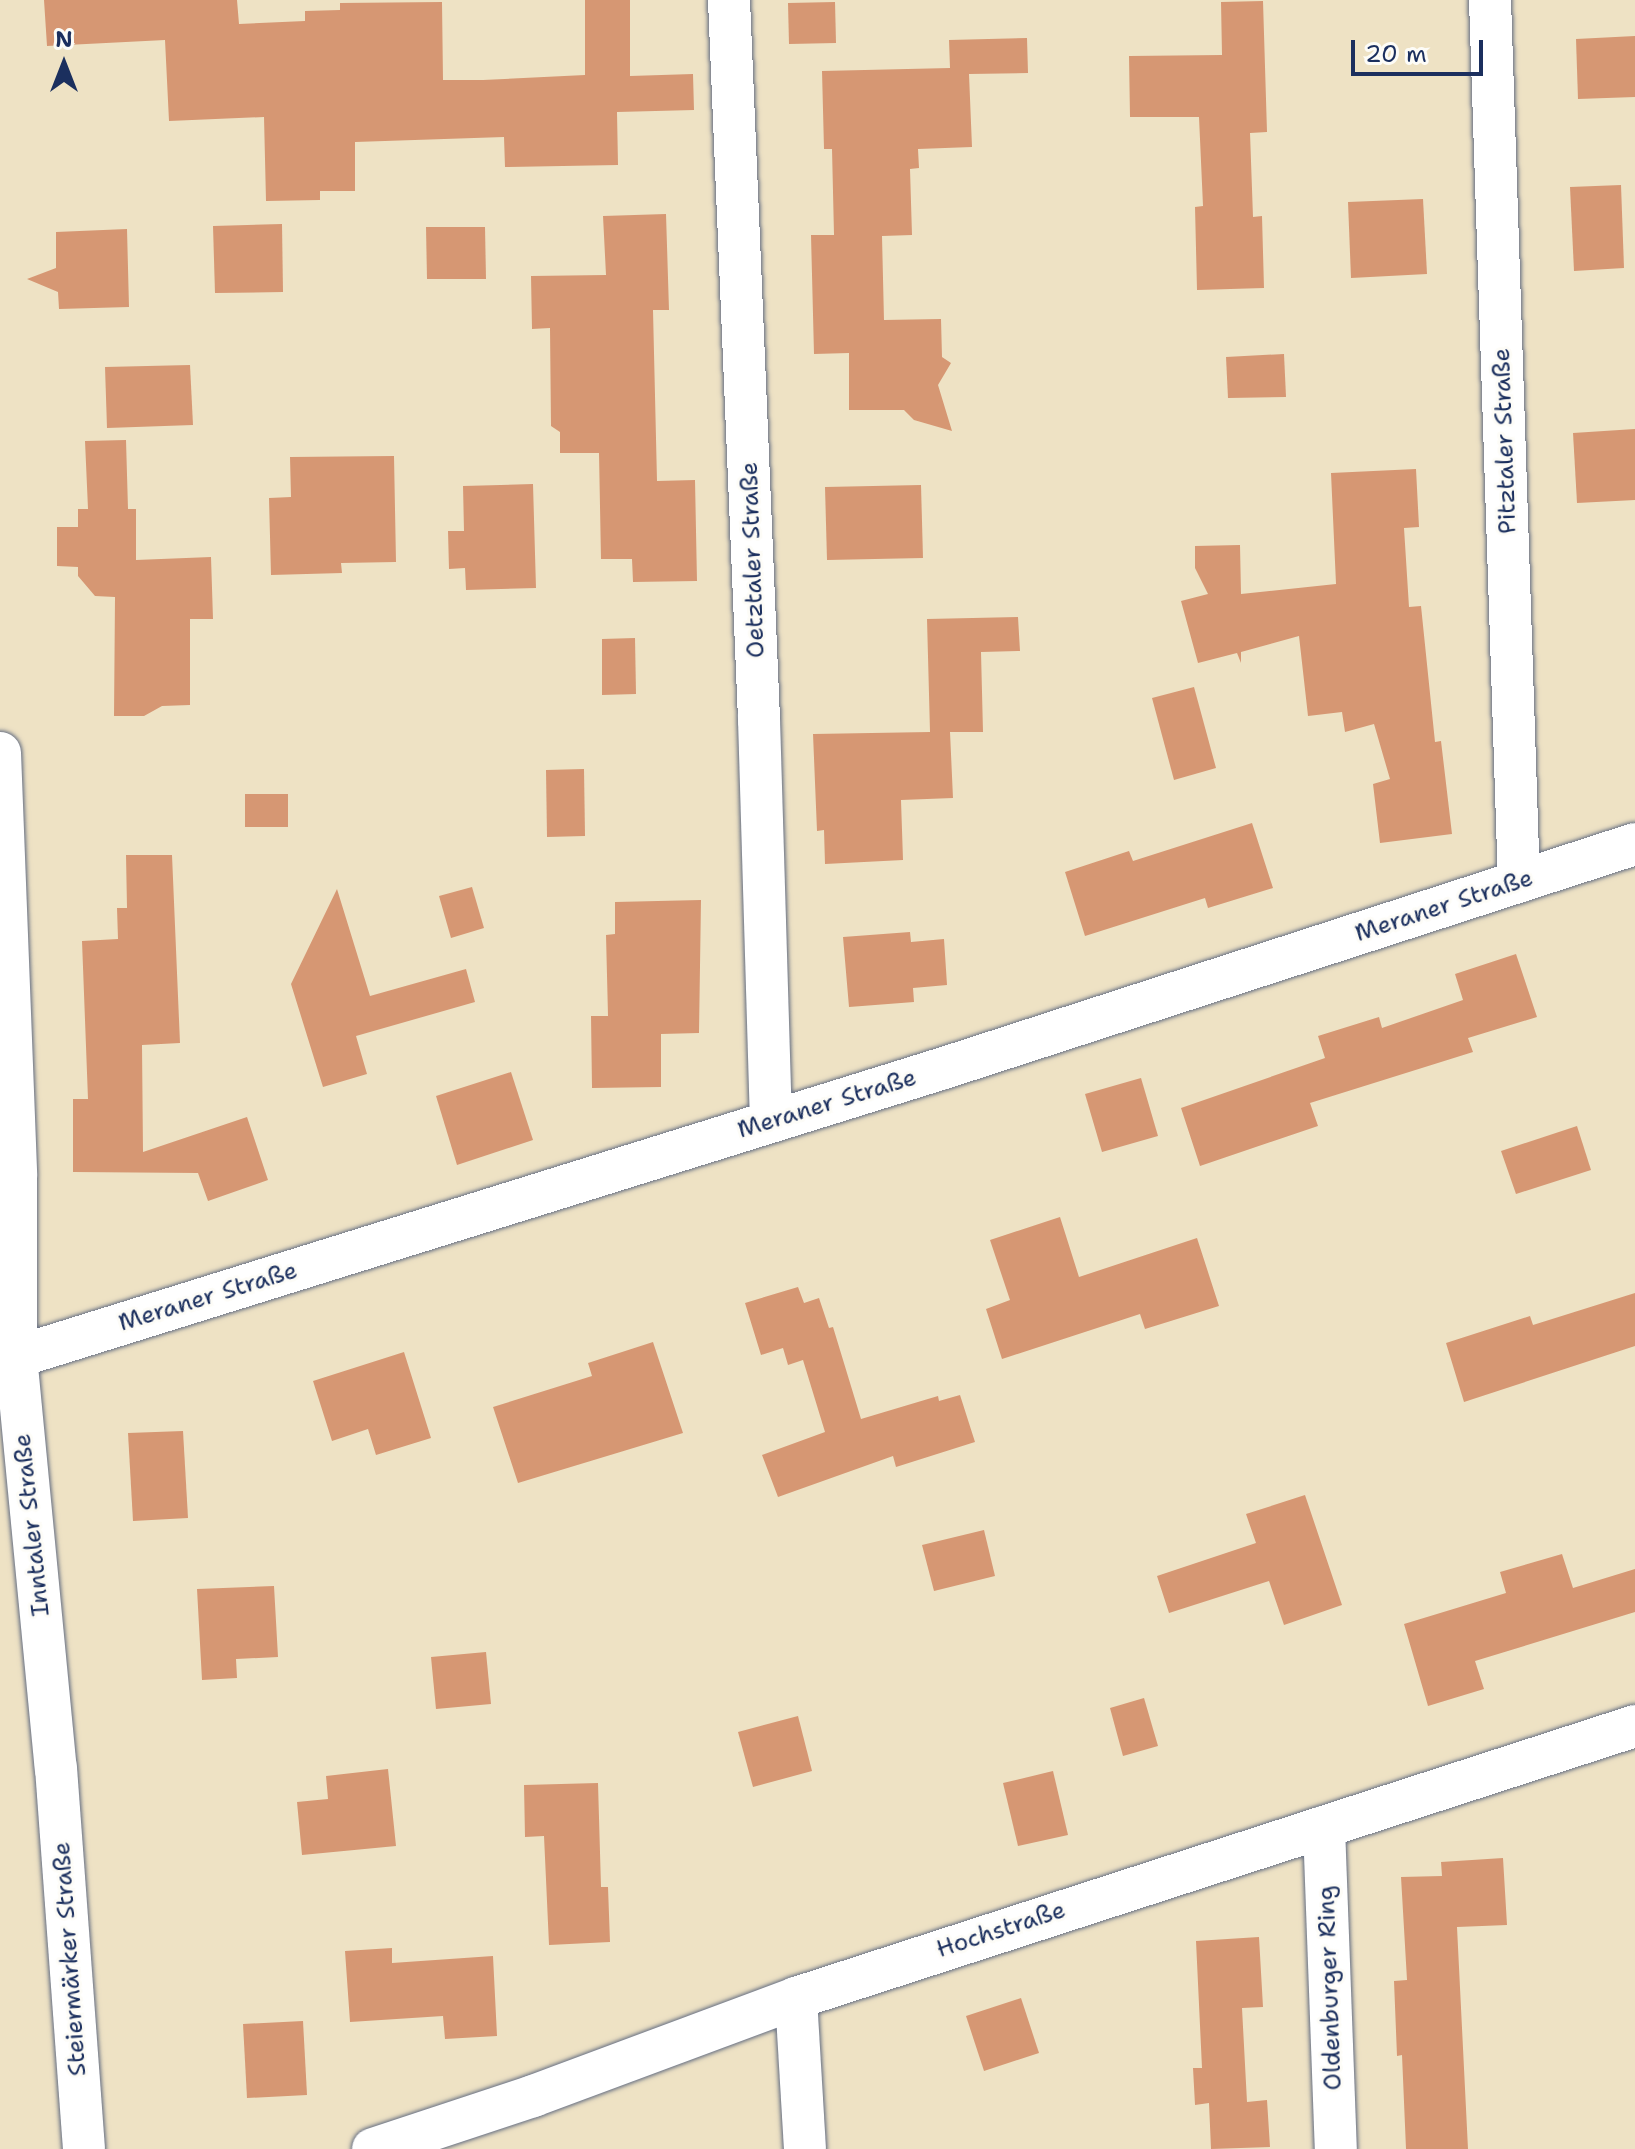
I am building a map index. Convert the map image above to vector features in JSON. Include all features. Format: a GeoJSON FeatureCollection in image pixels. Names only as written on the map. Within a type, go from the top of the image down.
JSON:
{"type":"FeatureCollection","features":[{"type":"Feature","properties":{"kind":"street","name":"Oetztaler Straße"},"geometry":{"type":"LineString","coordinates":[[729,0],[756,642],[771,1121]]}},
{"type":"Feature","properties":{"kind":"street","name":"Pitztaler Straße"},"geometry":{"type":"LineString","coordinates":[[1490,0],[1519,882]]}},
{"type":"Feature","properties":{"kind":"street","name":"Inntaler Straße"},"geometry":{"type":"LineString","coordinates":[[0,753],[16,1176],[8,1359],[56,1768]]}},
{"type":"Feature","properties":{"kind":"street","name":"Meraner Straße"},"geometry":{"type":"LineString","coordinates":[[8,1359],[944,1068],[1635,844]]}},
{"type":"Feature","properties":{"kind":"street","name":"Hochstraße"},"geometry":{"type":"LineString","coordinates":[[373,2149],[533,2096],[796,1998],[1635,1726]]}},
{"type":"Feature","properties":{"kind":"street","name":"Steiermärker Straße"},"geometry":{"type":"LineString","coordinates":[[56,1768],[84,2149]]}},
{"type":"Feature","properties":{"kind":"street","name":"Oldenburger Ring"},"geometry":{"type":"LineString","coordinates":[[1324,1827],[1336,2149]]}},
{"type":"Feature","properties":{"kind":"street"},"geometry":{"type":"LineString","coordinates":[[796,1998],[805,2149]]}},
{"type":"Feature","properties":{"kind":"building"},"geometry":{"type":"Polygon","coordinates":[[[44,0],[237,0],[239,24],[305,21],[305,11],[340,10],[340,3],[442,2],[443,80],[483,80],[585,75],[585,0],[630,0],[630,76],[693,74],[694,110],[617,112],[618,165],[505,167],[504,137],[355,142],[355,191],[320,191],[320,200],[266,201],[264,117],[169,121],[165,40],[47,46],[44,0]]]}},
{"type":"Feature","properties":{"kind":"building"},"geometry":{"type":"Polygon","coordinates":[[[1263,1],[1267,132],[1250,133],[1253,217],[1262,216],[1264,288],[1197,290],[1195,207],[1203,206],[1199,117],[1130,117],[1129,56],[1222,55],[1221,2],[1263,1]]]}},
{"type":"Feature","properties":{"kind":"building"},"geometry":{"type":"Polygon","coordinates":[[[835,2],[836,43],[789,44],[788,3],[835,2]]]}},
{"type":"Feature","properties":{"kind":"building"},"geometry":{"type":"Polygon","coordinates":[[[1635,36],[1635,97],[1578,99],[1576,39],[1635,36]]]}},
{"type":"Feature","properties":{"kind":"building"},"geometry":{"type":"Polygon","coordinates":[[[1027,38],[1028,73],[969,74],[972,147],[918,149],[919,168],[910,169],[912,235],[882,236],[884,320],[941,319],[942,357],[951,363],[938,385],[952,431],[914,420],[904,410],[849,410],[849,353],[814,354],[811,235],[834,235],[832,149],[824,149],[822,71],[950,68],[949,40],[1027,38]]]}},
{"type":"Feature","properties":{"kind":"building"},"geometry":{"type":"Polygon","coordinates":[[[1621,185],[1624,268],[1574,271],[1570,187],[1621,185]]]}},
{"type":"Feature","properties":{"kind":"building"},"geometry":{"type":"Polygon","coordinates":[[[1423,199],[1427,274],[1351,278],[1348,202],[1423,199]]]}},
{"type":"Feature","properties":{"kind":"building"},"geometry":{"type":"Polygon","coordinates":[[[666,214],[669,310],[653,310],[657,481],[695,480],[697,581],[633,582],[632,559],[601,559],[599,453],[560,453],[560,432],[551,426],[550,328],[532,329],[531,276],[606,275],[603,216],[666,214]]]}},
{"type":"Feature","properties":{"kind":"building"},"geometry":{"type":"Polygon","coordinates":[[[282,224],[283,292],[215,293],[213,226],[282,224]]]}},
{"type":"Feature","properties":{"kind":"building"},"geometry":{"type":"Polygon","coordinates":[[[426,227],[485,227],[486,279],[427,279],[426,227]]]}},
{"type":"Feature","properties":{"kind":"building"},"geometry":{"type":"Polygon","coordinates":[[[127,229],[129,307],[59,309],[58,292],[27,279],[56,268],[56,232],[127,229]]]}},
{"type":"Feature","properties":{"kind":"building"},"geometry":{"type":"Polygon","coordinates":[[[1284,354],[1286,397],[1228,398],[1226,357],[1284,354]]]}},
{"type":"Feature","properties":{"kind":"building"},"geometry":{"type":"Polygon","coordinates":[[[190,365],[193,425],[107,428],[105,367],[190,365]]]}},
{"type":"Feature","properties":{"kind":"building"},"geometry":{"type":"Polygon","coordinates":[[[1635,429],[1635,500],[1577,503],[1573,433],[1635,429]]]}},
{"type":"Feature","properties":{"kind":"building"},"geometry":{"type":"Polygon","coordinates":[[[126,440],[128,509],[136,509],[136,560],[211,557],[213,619],[190,619],[190,705],[162,706],[144,716],[114,716],[115,597],[95,596],[78,576],[78,567],[57,566],[57,527],[78,527],[78,509],[88,509],[85,441],[126,440]]]}},
{"type":"Feature","properties":{"kind":"building"},"geometry":{"type":"Polygon","coordinates":[[[394,456],[396,562],[341,563],[342,573],[271,575],[269,498],[291,497],[290,457],[394,456]]]}},
{"type":"Feature","properties":{"kind":"building"},"geometry":{"type":"Polygon","coordinates":[[[1416,469],[1419,527],[1404,528],[1409,607],[1421,606],[1435,742],[1441,741],[1452,834],[1380,843],[1373,784],[1390,779],[1374,724],[1345,732],[1342,712],[1308,716],[1299,636],[1241,652],[1241,663],[1237,653],[1198,663],[1181,601],[1208,594],[1195,568],[1195,546],[1240,545],[1241,594],[1336,584],[1331,473],[1416,469]]]}},
{"type":"Feature","properties":{"kind":"building"},"geometry":{"type":"Polygon","coordinates":[[[533,484],[536,588],[466,590],[465,568],[449,569],[448,531],[464,531],[463,486],[533,484]]]}},
{"type":"Feature","properties":{"kind":"building"},"geometry":{"type":"Polygon","coordinates":[[[921,485],[923,558],[827,560],[825,487],[921,485]]]}},
{"type":"Feature","properties":{"kind":"building"},"geometry":{"type":"Polygon","coordinates":[[[1018,617],[1020,651],[981,652],[983,732],[950,732],[953,798],[901,800],[903,860],[825,864],[824,830],[817,831],[813,734],[930,732],[927,619],[1018,617]]]}},
{"type":"Feature","properties":{"kind":"building"},"geometry":{"type":"Polygon","coordinates":[[[635,638],[636,694],[602,695],[602,639],[635,638]]]}},
{"type":"Feature","properties":{"kind":"building"},"geometry":{"type":"Polygon","coordinates":[[[1194,687],[1216,768],[1174,780],[1152,698],[1194,687]]]}},
{"type":"Feature","properties":{"kind":"building"},"geometry":{"type":"Polygon","coordinates":[[[584,769],[585,836],[547,837],[546,770],[584,769]]]}},
{"type":"Feature","properties":{"kind":"building"},"geometry":{"type":"Polygon","coordinates":[[[245,794],[288,794],[288,827],[245,827],[245,794]]]}},
{"type":"Feature","properties":{"kind":"building"},"geometry":{"type":"Polygon","coordinates":[[[1252,823],[1273,888],[1208,908],[1205,898],[1085,936],[1065,872],[1129,851],[1133,861],[1252,823]]]}},
{"type":"Feature","properties":{"kind":"building"},"geometry":{"type":"Polygon","coordinates":[[[126,855],[172,855],[180,1043],[142,1045],[143,1152],[247,1117],[268,1180],[208,1201],[198,1173],[73,1172],[73,1099],[88,1099],[82,941],[118,939],[117,908],[127,908],[126,855]]]}},
{"type":"Feature","properties":{"kind":"building"},"geometry":{"type":"Polygon","coordinates":[[[472,887],[484,928],[451,938],[439,896],[472,887]]]}},
{"type":"Feature","properties":{"kind":"building"},"geometry":{"type":"Polygon","coordinates":[[[337,889],[370,996],[466,969],[475,1002],[356,1036],[367,1074],[323,1087],[291,984],[337,889]]]}},
{"type":"Feature","properties":{"kind":"building"},"geometry":{"type":"Polygon","coordinates":[[[701,900],[699,1033],[661,1034],[661,1087],[592,1088],[591,1016],[608,1016],[606,935],[615,934],[615,902],[701,900]]]}},
{"type":"Feature","properties":{"kind":"building"},"geometry":{"type":"Polygon","coordinates":[[[910,932],[911,942],[944,939],[947,985],[913,988],[914,1002],[849,1007],[843,937],[910,932]]]}},
{"type":"Feature","properties":{"kind":"building"},"geometry":{"type":"Polygon","coordinates":[[[1516,954],[1537,1017],[1468,1038],[1473,1052],[1310,1103],[1318,1126],[1200,1166],[1181,1108],[1325,1058],[1318,1036],[1379,1017],[1382,1028],[1463,1000],[1455,974],[1516,954]]]}},
{"type":"Feature","properties":{"kind":"building"},"geometry":{"type":"Polygon","coordinates":[[[511,1072],[533,1140],[457,1165],[436,1096],[511,1072]]]}},
{"type":"Feature","properties":{"kind":"building"},"geometry":{"type":"Polygon","coordinates":[[[1141,1078],[1158,1136],[1102,1152],[1085,1094],[1141,1078]]]}},
{"type":"Feature","properties":{"kind":"building"},"geometry":{"type":"Polygon","coordinates":[[[1577,1126],[1591,1170],[1516,1194],[1501,1151],[1577,1126]]]}},
{"type":"Feature","properties":{"kind":"building"},"geometry":{"type":"Polygon","coordinates":[[[1060,1217],[1079,1277],[1197,1238],[1219,1306],[1145,1329],[1140,1314],[1002,1359],[986,1309],[1010,1300],[990,1240],[1060,1217]]]}},
{"type":"Feature","properties":{"kind":"building"},"geometry":{"type":"Polygon","coordinates":[[[798,1287],[804,1303],[819,1298],[829,1328],[833,1327],[861,1419],[938,1396],[939,1401],[960,1395],[975,1442],[896,1467],[893,1456],[778,1497],[762,1455],[825,1432],[803,1360],[788,1365],[783,1348],[761,1355],[745,1303],[798,1287]]]}},
{"type":"Feature","properties":{"kind":"building"},"geometry":{"type":"Polygon","coordinates":[[[1635,1293],[1635,1346],[1464,1402],[1446,1343],[1530,1316],[1533,1325],[1635,1293]]]}},
{"type":"Feature","properties":{"kind":"building"},"geometry":{"type":"Polygon","coordinates":[[[653,1342],[683,1433],[518,1483],[493,1407],[592,1376],[588,1363],[653,1342]]]}},
{"type":"Feature","properties":{"kind":"building"},"geometry":{"type":"Polygon","coordinates":[[[404,1352],[431,1438],[376,1455],[368,1429],[332,1441],[313,1381],[404,1352]]]}},
{"type":"Feature","properties":{"kind":"building"},"geometry":{"type":"Polygon","coordinates":[[[183,1431],[188,1518],[133,1521],[128,1433],[183,1431]]]}},
{"type":"Feature","properties":{"kind":"building"},"geometry":{"type":"Polygon","coordinates":[[[1305,1495],[1342,1605],[1284,1625],[1269,1581],[1169,1613],[1157,1576],[1256,1543],[1246,1514],[1305,1495]]]}},
{"type":"Feature","properties":{"kind":"building"},"geometry":{"type":"Polygon","coordinates":[[[984,1530],[995,1576],[934,1591],[922,1545],[984,1530]]]}},
{"type":"Feature","properties":{"kind":"building"},"geometry":{"type":"Polygon","coordinates":[[[1562,1554],[1573,1588],[1635,1569],[1635,1612],[1475,1661],[1484,1689],[1428,1706],[1404,1624],[1506,1593],[1500,1572],[1562,1554]]]}},
{"type":"Feature","properties":{"kind":"building"},"geometry":{"type":"Polygon","coordinates":[[[274,1586],[278,1657],[236,1659],[237,1678],[202,1680],[197,1589],[274,1586]]]}},
{"type":"Feature","properties":{"kind":"building"},"geometry":{"type":"Polygon","coordinates":[[[486,1652],[491,1704],[436,1709],[431,1657],[486,1652]]]}},
{"type":"Feature","properties":{"kind":"building"},"geometry":{"type":"Polygon","coordinates":[[[1144,1698],[1158,1746],[1123,1756],[1110,1708],[1144,1698]]]}},
{"type":"Feature","properties":{"kind":"building"},"geometry":{"type":"Polygon","coordinates":[[[798,1716],[812,1771],[753,1787],[738,1732],[798,1716]]]}},
{"type":"Feature","properties":{"kind":"building"},"geometry":{"type":"Polygon","coordinates":[[[388,1769],[396,1846],[302,1855],[297,1802],[328,1799],[326,1776],[388,1769]]]}},
{"type":"Feature","properties":{"kind":"building"},"geometry":{"type":"Polygon","coordinates":[[[1053,1771],[1068,1835],[1018,1846],[1003,1783],[1053,1771]]]}},
{"type":"Feature","properties":{"kind":"building"},"geometry":{"type":"Polygon","coordinates":[[[598,1783],[601,1887],[608,1887],[610,1942],[549,1945],[544,1836],[525,1837],[524,1785],[598,1783]]]}},
{"type":"Feature","properties":{"kind":"building"},"geometry":{"type":"Polygon","coordinates":[[[1503,1858],[1507,1925],[1457,1927],[1468,2149],[1406,2149],[1402,2055],[1397,2056],[1394,1981],[1407,1980],[1401,1877],[1442,1876],[1441,1862],[1503,1858]]]}},
{"type":"Feature","properties":{"kind":"building"},"geometry":{"type":"Polygon","coordinates":[[[1259,1937],[1263,2007],[1242,2008],[1247,2102],[1267,2100],[1270,2147],[1211,2149],[1209,2103],[1195,2105],[1193,2068],[1202,2068],[1196,1941],[1259,1937]]]}},
{"type":"Feature","properties":{"kind":"building"},"geometry":{"type":"Polygon","coordinates":[[[392,1948],[392,1963],[493,1956],[497,2036],[445,2039],[443,2016],[350,2022],[345,1951],[392,1948]]]}},
{"type":"Feature","properties":{"kind":"building"},"geometry":{"type":"Polygon","coordinates":[[[1021,1998],[1039,2053],[984,2071],[966,2016],[1021,1998]]]}},
{"type":"Feature","properties":{"kind":"building"},"geometry":{"type":"Polygon","coordinates":[[[303,2021],[307,2095],[247,2098],[243,2024],[303,2021]]]}}]}
